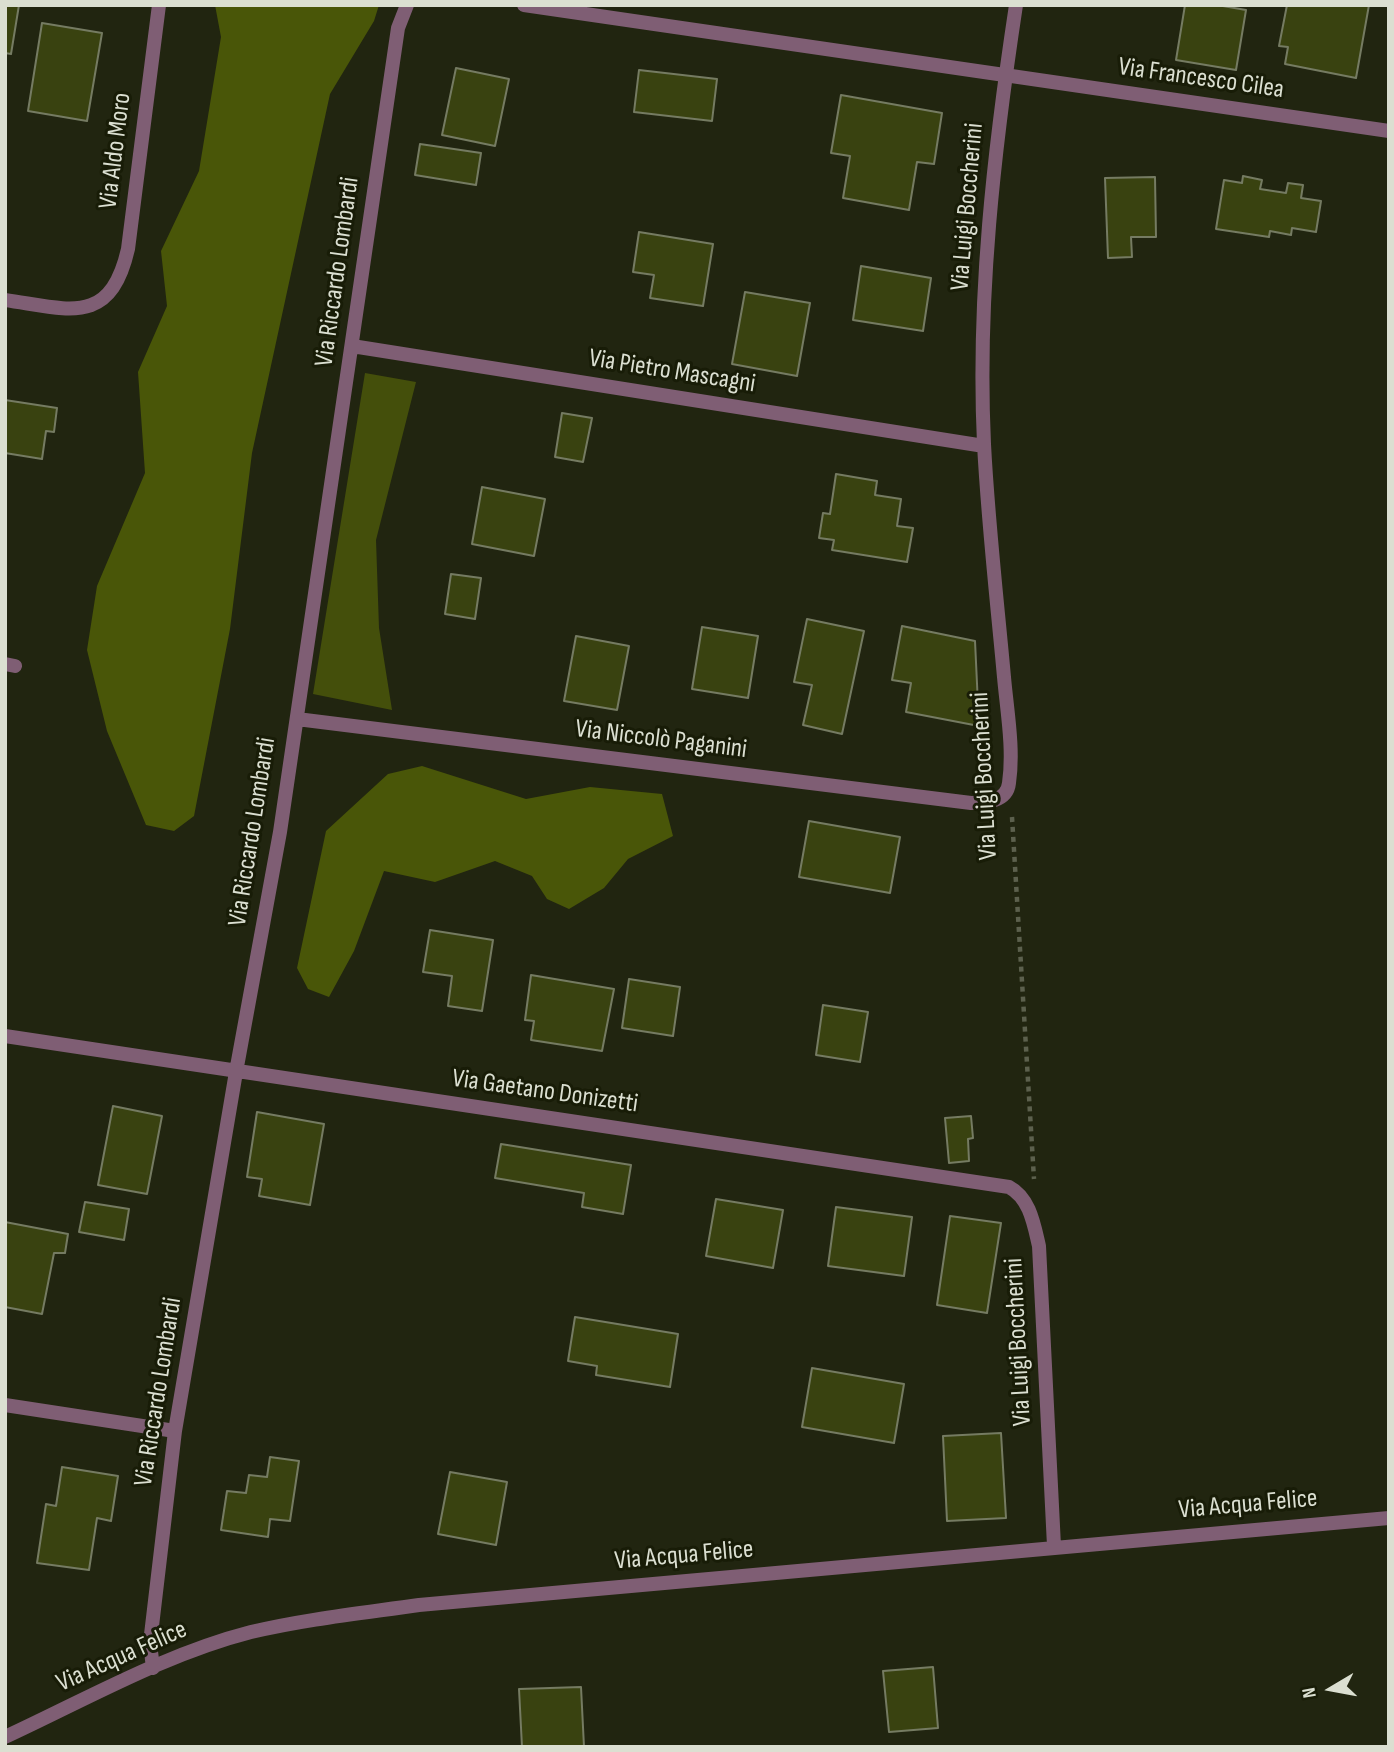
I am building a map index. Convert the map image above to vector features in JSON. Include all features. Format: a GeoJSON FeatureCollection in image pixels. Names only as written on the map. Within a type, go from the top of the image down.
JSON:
{"type":"FeatureCollection","features":[{"type":"Feature","properties":{"kind":"street","name":"Via Aldo Moro"},"geometry":{"type":"LineString","coordinates":[[5,300],[75,308],[98,303],[107,298],[123,273],[159,5]]}},
{"type":"Feature","properties":{"kind":"street","name":"Via Riccardo Lombardi"},"geometry":{"type":"LineString","coordinates":[[153,1668],[150,1643],[176,1431],[236,1072],[280,832],[398,28],[407,5]]}},
{"type":"Feature","properties":{"kind":"street"},"geometry":{"type":"LineString","coordinates":[[524,5],[1005,75]]}},
{"type":"Feature","properties":{"kind":"street","name":"Via Luigi Boccherini"},"geometry":{"type":"LineString","coordinates":[[1009,783],[1008,733],[984,446],[982,356],[984,281],[1005,75],[1016,5]]}},
{"type":"Feature","properties":{"kind":"street","name":"Via Francesco Cilea"},"geometry":{"type":"LineString","coordinates":[[1005,75],[1389,131]]}},
{"type":"Feature","properties":{"kind":"street","name":"Via Pietro Mascagni"},"geometry":{"type":"LineString","coordinates":[[352,346],[984,446]]}},
{"type":"Feature","properties":{"kind":"street","name":"Via Niccolò Paganini"},"geometry":{"type":"LineString","coordinates":[[297,719],[971,803],[999,798],[1009,783]]}},
{"type":"Feature","properties":{"kind":"street","name":"Via Gaetano Donizetti"},"geometry":{"type":"LineString","coordinates":[[5,1036],[993,1183],[1009,1187],[1023,1199],[1034,1224],[1038,1246]]}},
{"type":"Feature","properties":{"kind":"street","name":"Via Luigi Boccherini"},"geometry":{"type":"LineString","coordinates":[[1038,1246],[1054,1546]]}},
{"type":"Feature","properties":{"kind":"street"},"geometry":{"type":"LineString","coordinates":[[5,1405],[176,1431]]}},
{"type":"Feature","properties":{"kind":"street","name":"Via Acqua Felice"},"geometry":{"type":"LineString","coordinates":[[5,1737],[153,1668],[249,1633],[323,1618],[419,1605],[1389,1518]]}},
{"type":"Feature","properties":{"kind":"path","name":"Via Luigi Boccherini"},"geometry":{"type":"LineString","coordinates":[[1009,783],[1035,1191]]}},
{"type":"Feature","properties":{"kind":"green space"},"geometry":{"type":"Polygon","coordinates":[[[215,5],[379,5],[374,21],[330,94],[252,453],[230,629],[194,816],[174,831],[146,825],[107,731],[87,650],[97,586],[145,473],[138,372],[167,306],[161,251],[199,171],[221,37],[215,5]]]}},
{"type":"Feature","properties":{"kind":"green space"},"geometry":{"type":"Polygon","coordinates":[[[365,373],[416,382],[376,540],[379,628],[392,710],[313,694],[365,373]]]}},
{"type":"Feature","properties":{"kind":"green space"},"geometry":{"type":"Polygon","coordinates":[[[422,766],[526,799],[590,787],[662,794],[673,836],[628,859],[604,888],[569,909],[547,899],[532,876],[495,861],[435,882],[384,871],[354,951],[329,997],[308,989],[297,968],[326,831],[388,774],[422,766]]]}},
{"type":"Feature","properties":{"kind":"building"},"geometry":{"type":"Polygon","coordinates":[[[5,5],[19,5],[11,54],[5,53],[5,5]]]}},
{"type":"Feature","properties":{"kind":"building"},"geometry":{"type":"Polygon","coordinates":[[[1185,5],[1217,5],[1246,10],[1236,70],[1176,60],[1185,5]]]}},
{"type":"Feature","properties":{"kind":"building"},"geometry":{"type":"Polygon","coordinates":[[[1287,5],[1369,5],[1356,78],[1285,64],[1288,47],[1279,46],[1287,5]]]}},
{"type":"Feature","properties":{"kind":"building"},"geometry":{"type":"Polygon","coordinates":[[[42,23],[102,33],[87,121],[28,111],[42,23]]]}},
{"type":"Feature","properties":{"kind":"building"},"geometry":{"type":"Polygon","coordinates":[[[456,68],[509,79],[495,146],[442,135],[456,68]]]}},
{"type":"Feature","properties":{"kind":"building"},"geometry":{"type":"Polygon","coordinates":[[[639,70],[717,79],[712,121],[634,112],[639,70]]]}},
{"type":"Feature","properties":{"kind":"building"},"geometry":{"type":"Polygon","coordinates":[[[841,95],[942,113],[934,164],[917,162],[909,210],[843,198],[850,156],[831,153],[841,95]]]}},
{"type":"Feature","properties":{"kind":"building"},"geometry":{"type":"Polygon","coordinates":[[[420,144],[481,153],[476,185],[415,175],[420,144]]]}},
{"type":"Feature","properties":{"kind":"building"},"geometry":{"type":"Polygon","coordinates":[[[1243,176],[1262,180],[1260,189],[1286,193],[1288,183],[1303,185],[1301,198],[1321,201],[1316,232],[1292,228],[1291,235],[1270,231],[1269,237],[1216,229],[1224,180],[1242,183],[1243,176]]]}},
{"type":"Feature","properties":{"kind":"building"},"geometry":{"type":"Polygon","coordinates":[[[1155,177],[1156,237],[1131,237],[1132,257],[1108,258],[1105,178],[1155,177]]]}},
{"type":"Feature","properties":{"kind":"building"},"geometry":{"type":"Polygon","coordinates":[[[639,232],[713,244],[703,306],[650,298],[654,275],[633,272],[639,232]]]}},
{"type":"Feature","properties":{"kind":"building"},"geometry":{"type":"Polygon","coordinates":[[[861,266],[931,278],[923,331],[853,320],[861,266]]]}},
{"type":"Feature","properties":{"kind":"building"},"geometry":{"type":"Polygon","coordinates":[[[745,292],[810,303],[797,376],[732,364],[745,292]]]}},
{"type":"Feature","properties":{"kind":"building"},"geometry":{"type":"Polygon","coordinates":[[[5,400],[57,408],[54,432],[46,431],[42,459],[5,453],[5,400]]]}},
{"type":"Feature","properties":{"kind":"building"},"geometry":{"type":"Polygon","coordinates":[[[562,413],[592,418],[583,462],[555,457],[562,413]]]}},
{"type":"Feature","properties":{"kind":"building"},"geometry":{"type":"Polygon","coordinates":[[[836,474],[877,481],[875,495],[901,499],[897,526],[913,528],[907,562],[832,550],[834,540],[819,538],[823,513],[830,514],[836,474]]]}},
{"type":"Feature","properties":{"kind":"building"},"geometry":{"type":"Polygon","coordinates":[[[482,487],[545,499],[534,556],[472,544],[482,487]]]}},
{"type":"Feature","properties":{"kind":"building"},"geometry":{"type":"Polygon","coordinates":[[[451,574],[481,578],[475,619],[445,614],[451,574]]]}},
{"type":"Feature","properties":{"kind":"building"},"geometry":{"type":"Polygon","coordinates":[[[807,619],[864,631],[842,734],[803,725],[812,685],[794,682],[807,619]]]}},
{"type":"Feature","properties":{"kind":"building"},"geometry":{"type":"Polygon","coordinates":[[[902,626],[975,641],[979,726],[906,712],[911,683],[892,680],[902,626]]]}},
{"type":"Feature","properties":{"kind":"building"},"geometry":{"type":"Polygon","coordinates":[[[702,627],[758,636],[748,698],[692,689],[702,627]]]}},
{"type":"Feature","properties":{"kind":"building"},"geometry":{"type":"Polygon","coordinates":[[[576,636],[629,646],[617,710],[564,701],[576,636]]]}},
{"type":"Feature","properties":{"kind":"building"},"geometry":{"type":"Polygon","coordinates":[[[809,821],[900,837],[890,893],[799,877],[809,821]]]}},
{"type":"Feature","properties":{"kind":"building"},"geometry":{"type":"Polygon","coordinates":[[[430,930],[493,940],[482,1011],[448,1006],[452,976],[423,972],[430,930]]]}},
{"type":"Feature","properties":{"kind":"building"},"geometry":{"type":"Polygon","coordinates":[[[531,975],[614,989],[602,1051],[531,1040],[534,1021],[525,1020],[531,975]]]}},
{"type":"Feature","properties":{"kind":"building"},"geometry":{"type":"Polygon","coordinates":[[[629,979],[680,987],[673,1036],[622,1028],[629,979]]]}},
{"type":"Feature","properties":{"kind":"building"},"geometry":{"type":"Polygon","coordinates":[[[823,1005],[868,1012],[860,1062],[816,1055],[823,1005]]]}},
{"type":"Feature","properties":{"kind":"building"},"geometry":{"type":"Polygon","coordinates":[[[113,1106],[162,1116],[147,1194],[98,1185],[113,1106]]]}},
{"type":"Feature","properties":{"kind":"building"},"geometry":{"type":"Polygon","coordinates":[[[257,1112],[324,1124],[310,1205],[259,1196],[262,1179],[247,1177],[257,1112]]]}},
{"type":"Feature","properties":{"kind":"building"},"geometry":{"type":"Polygon","coordinates":[[[971,1116],[973,1138],[968,1139],[969,1161],[949,1163],[945,1118],[971,1116]]]}},
{"type":"Feature","properties":{"kind":"building"},"geometry":{"type":"Polygon","coordinates":[[[501,1144],[631,1165],[623,1214],[582,1207],[584,1193],[495,1178],[501,1144]]]}},
{"type":"Feature","properties":{"kind":"building"},"geometry":{"type":"Polygon","coordinates":[[[716,1199],[783,1210],[773,1268],[706,1256],[716,1199]]]}},
{"type":"Feature","properties":{"kind":"building"},"geometry":{"type":"Polygon","coordinates":[[[85,1202],[129,1209],[124,1240],[79,1232],[85,1202]]]}},
{"type":"Feature","properties":{"kind":"building"},"geometry":{"type":"Polygon","coordinates":[[[836,1207],[912,1217],[904,1276],[828,1266],[836,1207]]]}},
{"type":"Feature","properties":{"kind":"building"},"geometry":{"type":"Polygon","coordinates":[[[950,1216],[1001,1223],[987,1313],[937,1305],[950,1216]]]}},
{"type":"Feature","properties":{"kind":"building"},"geometry":{"type":"Polygon","coordinates":[[[5,1222],[68,1234],[65,1253],[54,1253],[42,1314],[5,1307],[5,1222]]]}},
{"type":"Feature","properties":{"kind":"building"},"geometry":{"type":"Polygon","coordinates":[[[575,1317],[678,1334],[670,1387],[596,1375],[597,1366],[568,1361],[575,1317]]]}},
{"type":"Feature","properties":{"kind":"building"},"geometry":{"type":"Polygon","coordinates":[[[812,1368],[904,1384],[894,1443],[802,1427],[812,1368]]]}},
{"type":"Feature","properties":{"kind":"building"},"geometry":{"type":"Polygon","coordinates":[[[1001,1433],[1006,1518],[947,1521],[943,1436],[1001,1433]]]}},
{"type":"Feature","properties":{"kind":"building"},"geometry":{"type":"Polygon","coordinates":[[[270,1457],[299,1461],[290,1521],[270,1519],[268,1537],[221,1530],[227,1491],[246,1493],[249,1475],[267,1477],[270,1457]]]}},
{"type":"Feature","properties":{"kind":"building"},"geometry":{"type":"Polygon","coordinates":[[[62,1467],[118,1476],[111,1521],[97,1518],[89,1570],[37,1563],[46,1504],[56,1506],[62,1467]]]}},
{"type":"Feature","properties":{"kind":"building"},"geometry":{"type":"Polygon","coordinates":[[[450,1472],[507,1482],[496,1545],[438,1534],[450,1472]]]}},
{"type":"Feature","properties":{"kind":"building"},"geometry":{"type":"Polygon","coordinates":[[[933,1667],[938,1728],[889,1732],[883,1671],[933,1667]]]}},
{"type":"Feature","properties":{"kind":"building"},"geometry":{"type":"Polygon","coordinates":[[[581,1687],[584,1747],[522,1747],[519,1689],[581,1687]]]}}]}
